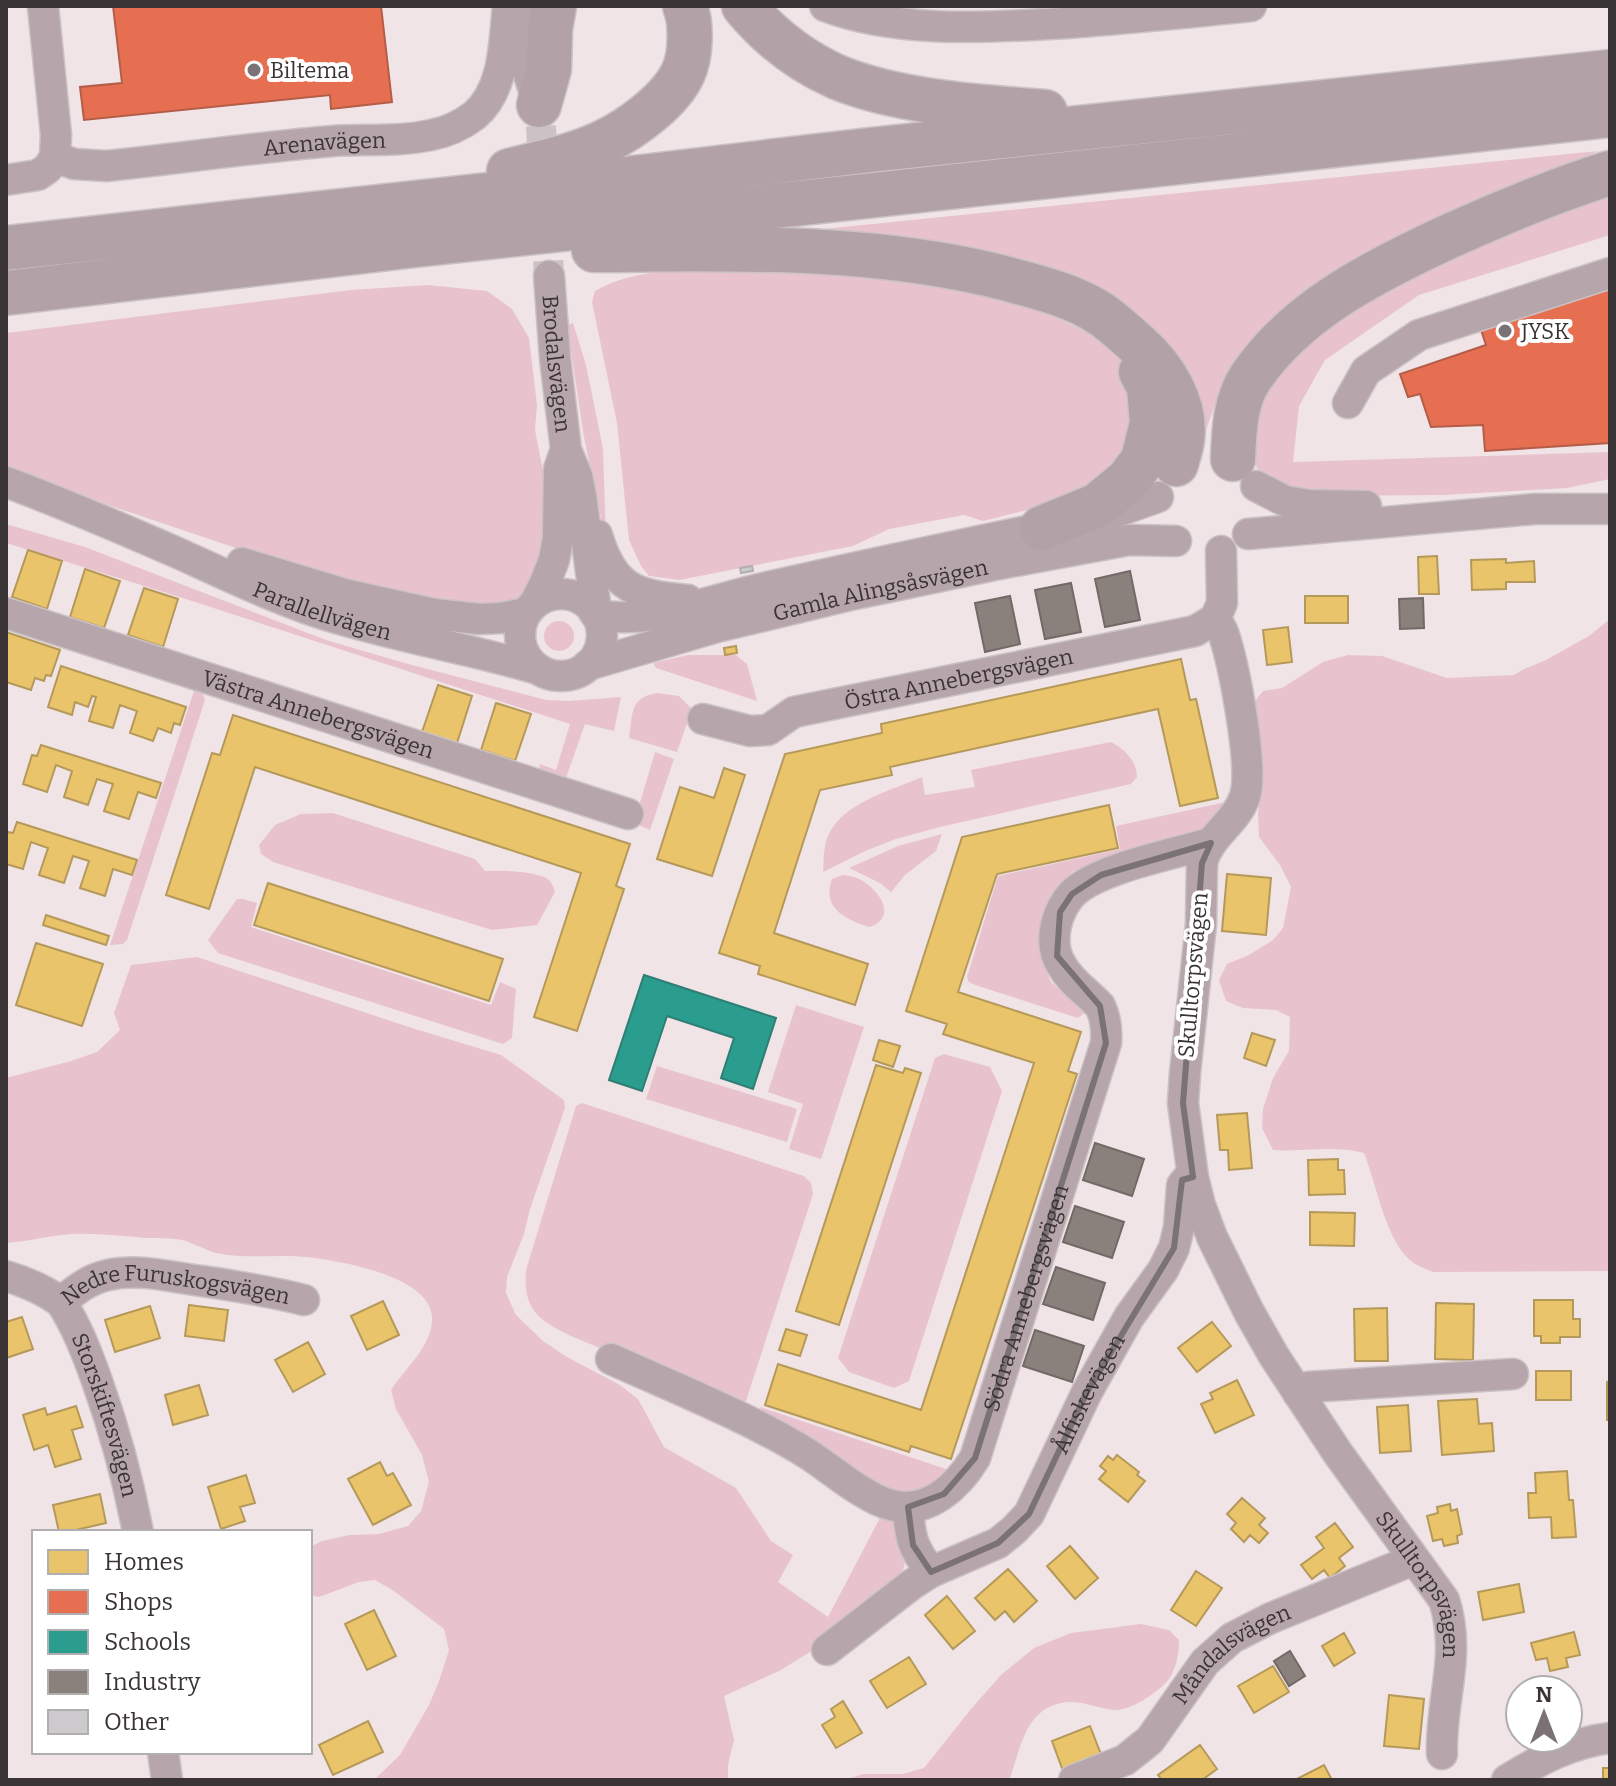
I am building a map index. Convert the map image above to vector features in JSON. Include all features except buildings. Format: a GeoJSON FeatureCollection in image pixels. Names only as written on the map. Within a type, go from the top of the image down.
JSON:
{"type":"FeatureCollection","features":[{"type":"Feature","properties":{"kind":"highway"},"geometry":{"type":"LineString","coordinates":[[540,115],[549,69],[554,6]]}},
{"type":"Feature","properties":{"kind":"highway"},"geometry":{"type":"LineString","coordinates":[[374,207],[560,157],[604,141],[645,116],[668,94],[683,72],[690,26],[685,6]]}},
{"type":"Feature","properties":{"kind":"highway"},"geometry":{"type":"LineString","coordinates":[[744,6],[781,43],[809,62],[863,86],[971,106],[1159,120]]}},
{"type":"Feature","properties":{"kind":"highway"},"geometry":{"type":"LineString","coordinates":[[6,248],[870,150],[1610,72]]}},
{"type":"Feature","properties":{"kind":"highway"},"geometry":{"type":"LineString","coordinates":[[6,293],[415,245],[1610,115]]}},
{"type":"Feature","properties":{"kind":"highway"},"geometry":{"type":"LineString","coordinates":[[1244,472],[1234,430],[1238,407],[1249,379],[1275,348],[1309,316],[1346,290],[1398,261],[1496,215],[1610,173]]}},
{"type":"Feature","properties":{"kind":"highway"},"geometry":{"type":"LineString","coordinates":[[415,245],[563,251],[827,251],[959,267],[1051,290],[1100,313],[1152,357],[1174,390],[1182,438],[1167,480]]}},
{"type":"Feature","properties":{"kind":"highway"},"geometry":{"type":"LineString","coordinates":[[1042,528],[1098,505],[1128,480],[1143,460],[1152,423],[1149,387],[1134,359],[1132,340]]}},
{"type":"Feature","properties":{"kind":"street"},"geometry":{"type":"LineString","coordinates":[[6,180],[38,175],[48,168],[55,157],[56,135],[43,6]]}},
{"type":"Feature","properties":{"kind":"street","name":"Arenavägen"},"geometry":{"type":"LineString","coordinates":[[55,157],[74,164],[107,166],[334,141],[429,136],[449,131],[477,113],[498,79],[508,6]]}},
{"type":"Feature","properties":{"kind":"street"},"geometry":{"type":"LineString","coordinates":[[518,6],[527,69],[540,115]]}},
{"type":"Feature","properties":{"kind":"street"},"geometry":{"type":"LineString","coordinates":[[533,6],[540,115]]}},
{"type":"Feature","properties":{"kind":"street"},"geometry":{"type":"LineString","coordinates":[[825,6],[893,22],[973,28],[1133,19],[1251,6]]}},
{"type":"Feature","properties":{"kind":"street"},"geometry":{"type":"LineString","coordinates":[[1348,403],[1366,371],[1419,335],[1610,273]]}},
{"type":"Feature","properties":{"kind":"street","name":"Brodalsvägen"},"geometry":{"type":"LineString","coordinates":[[549,276],[566,450],[581,496],[595,614]]}},
{"type":"Feature","properties":{"kind":"street","name":"Brodalsvägen"},"geometry":{"type":"LineString","coordinates":[[531,608],[554,560],[558,538],[559,469],[566,450]]}},
{"type":"Feature","properties":{"kind":"street"},"geometry":{"type":"LineString","coordinates":[[1244,472],[1259,503],[1248,534],[1236,545],[1221,551],[1197,552],[1170,535],[1162,521],[1167,480],[1194,455],[1204,453],[1214,453],[1244,472],[1285,501],[1309,505],[1411,505],[1541,497],[1610,489]]}},
{"type":"Feature","properties":{"kind":"street","name":"Gamla Alingsåsvägen"},"geometry":{"type":"LineString","coordinates":[[595,614],[627,618],[652,616],[1113,513],[1167,480]]}},
{"type":"Feature","properties":{"kind":"street","name":"Parallellvägen"},"geometry":{"type":"LineString","coordinates":[[6,482],[318,612],[414,640],[538,669]]}},
{"type":"Feature","properties":{"kind":"street","name":"Brodalsvägen"},"geometry":{"type":"LineString","coordinates":[[581,496],[609,567],[626,586],[658,597],[688,600],[736,595]]}},
{"type":"Feature","properties":{"kind":"street"},"geometry":{"type":"LineString","coordinates":[[1248,534],[1535,509],[1610,509]]}},
{"type":"Feature","properties":{"kind":"street","name":"Parallellvägen"},"geometry":{"type":"LineString","coordinates":[[117,526],[348,595],[434,614],[501,618],[531,608]]}},
{"type":"Feature","properties":{"kind":"street","name":"Gamla Alingsåsvägen"},"geometry":{"type":"LineString","coordinates":[[588,665],[717,627],[855,594],[1129,540],[1176,541]]}},
{"type":"Feature","properties":{"kind":"street"},"geometry":{"type":"LineString","coordinates":[[1215,619],[1222,603],[1221,551]]}},
{"type":"Feature","properties":{"kind":"street"},"geometry":{"type":"LineString","coordinates":[[565,595],[583,601],[595,614],[601,639],[598,651],[588,665],[578,672],[555,676],[538,669],[525,656],[520,631],[531,608],[546,597],[565,595]]}},
{"type":"Feature","properties":{"kind":"street","name":"Västra Annebergsvägen"},"geometry":{"type":"LineString","coordinates":[[6,613],[628,814]]}},
{"type":"Feature","properties":{"kind":"street","name":"Östra Annebergsvägen"},"geometry":{"type":"LineString","coordinates":[[703,719],[750,731],[768,730],[794,712],[1195,631],[1215,619]]}},
{"type":"Feature","properties":{"kind":"street","name":"Skulltorpsvägen"},"geometry":{"type":"LineString","coordinates":[[1215,619],[1224,632],[1238,696],[1248,779],[1240,808],[1211,843],[1202,863],[1201,924],[1183,1103],[1193,1177],[1212,1237],[1249,1312],[1298,1393],[1444,1600],[1450,1620],[1452,1654],[1441,1737],[1442,1754]]}},
{"type":"Feature","properties":{"kind":"street","name":"Södra Annebergsvägen"},"geometry":{"type":"LineString","coordinates":[[908,1507],[944,1494],[958,1482],[975,1458],[1103,1054],[1107,1031],[1104,1013],[1063,969],[1057,956],[1055,934],[1060,912],[1072,894],[1101,875],[1211,843]]}},
{"type":"Feature","properties":{"kind":"street","name":"Ålfiskevägen"},"geometry":{"type":"LineString","coordinates":[[827,1650],[931,1572],[998,1543],[1029,1514],[1087,1392],[1129,1317],[1163,1270],[1174,1248],[1182,1185],[1193,1177]]}},
{"type":"Feature","properties":{"kind":"street","name":"Nedre Furuskogsvägen"},"geometry":{"type":"LineString","coordinates":[[6,1276],[22,1280],[61,1302],[94,1279],[127,1272],[257,1289],[304,1300]]}},
{"type":"Feature","properties":{"kind":"street","name":"Storskiftesvägen"},"geometry":{"type":"LineString","coordinates":[[61,1302],[86,1349],[105,1404],[123,1464],[138,1530]]}},
{"type":"Feature","properties":{"kind":"street"},"geometry":{"type":"LineString","coordinates":[[611,1359],[761,1429],[808,1454],[877,1499],[908,1507],[913,1545],[931,1572]]}},
{"type":"Feature","properties":{"kind":"street"},"geometry":{"type":"LineString","coordinates":[[1298,1393],[1308,1387],[1513,1374]]}},
{"type":"Feature","properties":{"kind":"street","name":"Måndalsvägen"},"geometry":{"type":"LineString","coordinates":[[1074,1780],[1125,1760],[1150,1740],[1205,1662],[1232,1638],[1283,1613],[1413,1560]]}},
{"type":"Feature","properties":{"kind":"street"},"geometry":{"type":"LineString","coordinates":[[1507,1780],[1553,1754],[1610,1738]]}},
{"type":"Feature","properties":{"kind":"street"},"geometry":{"type":"LineString","coordinates":[[163,1754],[167,1780]]}},
{"type":"Feature","properties":{"kind":"highlighted area"},"geometry":{"type":"Polygon","coordinates":[[[1211,843],[1202,863],[1183,1103],[1193,1177],[1182,1180],[1174,1248],[1087,1392],[1029,1514],[998,1543],[931,1572],[913,1545],[908,1507],[944,1494],[975,1458],[1106,1043],[1100,1006],[1057,956],[1060,912],[1072,894],[1101,875],[1211,843]]]}},
{"type":"Feature","properties":{"kind":"shaded area"},"geometry":{"type":"Polygon","coordinates":[[[1598,151],[1350,267],[1223,382],[1206,430],[1199,430],[1154,336],[813,230],[1598,151]]]}},
{"type":"Feature","properties":{"kind":"shaded area"},"geometry":{"type":"Polygon","coordinates":[[[1610,194],[1610,235],[1419,295],[1325,360],[1299,406],[1293,462],[1610,452],[1610,479],[1567,488],[1445,495],[1315,496],[1266,479],[1254,464],[1245,447],[1262,388],[1341,312],[1467,249],[1610,194]]]}},
{"type":"Feature","properties":{"kind":"shaded area"},"geometry":{"type":"Polygon","coordinates":[[[741,269],[884,274],[981,291],[1033,307],[1087,332],[1134,369],[1143,441],[1095,493],[983,521],[964,515],[889,529],[853,546],[679,580],[649,576],[629,540],[617,423],[592,302],[595,291],[629,277],[648,274],[741,269]]]}},
{"type":"Feature","properties":{"kind":"shaded area"},"geometry":{"type":"Polygon","coordinates":[[[428,285],[487,291],[512,309],[529,338],[537,405],[535,430],[544,476],[548,523],[540,571],[524,594],[506,605],[472,607],[401,595],[289,566],[114,507],[6,465],[6,333],[351,290],[428,285]]]}},
{"type":"Feature","properties":{"kind":"shaded area"},"geometry":{"type":"Polygon","coordinates":[[[573,323],[586,365],[603,449],[606,541],[584,437],[567,325],[573,323]]]}},
{"type":"Feature","properties":{"kind":"shaded area"},"geometry":{"type":"Polygon","coordinates":[[[6,524],[85,547],[326,640],[408,664],[546,700],[621,697],[614,731],[585,724],[566,778],[539,770],[540,764],[556,770],[570,724],[6,543],[6,524]]]}},
{"type":"Feature","properties":{"kind":"shaded area"},"geometry":{"type":"Polygon","coordinates":[[[1610,619],[1610,1271],[1433,1272],[1415,1264],[1397,1243],[1364,1153],[1330,1149],[1273,1150],[1262,1128],[1263,1109],[1273,1078],[1289,1051],[1290,1017],[1276,1010],[1243,1008],[1226,1001],[1219,980],[1227,964],[1273,940],[1283,928],[1291,887],[1280,865],[1259,837],[1261,791],[1255,701],[1263,691],[1282,688],[1323,662],[1348,655],[1382,656],[1447,678],[1514,675],[1589,636],[1610,619]]]}},
{"type":"Feature","properties":{"kind":"shaded area"},"geometry":{"type":"Polygon","coordinates":[[[559,621],[569,626],[574,636],[569,646],[559,651],[549,646],[544,636],[549,626],[559,621]]]}},
{"type":"Feature","properties":{"kind":"shaded area"},"geometry":{"type":"Polygon","coordinates":[[[688,655],[736,655],[747,664],[757,701],[656,668],[653,663],[688,655]]]}},
{"type":"Feature","properties":{"kind":"shaded area"},"geometry":{"type":"Polygon","coordinates":[[[195,688],[202,692],[205,700],[127,940],[123,944],[110,945],[195,688]]]}},
{"type":"Feature","properties":{"kind":"shaded area"},"geometry":{"type":"Polygon","coordinates":[[[658,693],[679,696],[692,709],[677,752],[629,738],[632,714],[637,703],[658,693]]]}},
{"type":"Feature","properties":{"kind":"shaded area"},"geometry":{"type":"Polygon","coordinates":[[[1111,742],[1125,752],[1135,766],[1137,777],[1131,784],[896,839],[823,872],[825,847],[838,820],[878,795],[922,777],[925,795],[975,787],[971,770],[1111,742]]]}},
{"type":"Feature","properties":{"kind":"shaded area"},"geometry":{"type":"Polygon","coordinates":[[[655,752],[674,759],[650,830],[634,823],[655,752]]]}},
{"type":"Feature","properties":{"kind":"shaded area"},"geometry":{"type":"Polygon","coordinates":[[[1235,800],[1210,832],[1110,857],[1072,872],[1052,894],[1043,914],[1039,937],[1041,959],[1051,982],[1084,1013],[1078,1018],[969,982],[967,977],[998,876],[1120,849],[1116,826],[1235,800]]]}},
{"type":"Feature","properties":{"kind":"shaded area"},"geometry":{"type":"Polygon","coordinates":[[[333,813],[475,859],[485,871],[523,872],[544,877],[555,892],[537,925],[492,930],[273,862],[261,854],[259,845],[275,825],[301,814],[333,813]]]}},
{"type":"Feature","properties":{"kind":"shaded area"},"geometry":{"type":"Polygon","coordinates":[[[942,834],[936,851],[905,875],[891,892],[849,868],[898,846],[942,834]]]}},
{"type":"Feature","properties":{"kind":"shaded area"},"geometry":{"type":"Polygon","coordinates":[[[843,875],[861,880],[879,896],[884,910],[878,922],[870,927],[861,924],[845,917],[833,906],[830,898],[832,879],[843,875]]]}},
{"type":"Feature","properties":{"kind":"shaded area"},"geometry":{"type":"Polygon","coordinates":[[[237,899],[257,903],[251,927],[491,1005],[500,982],[516,989],[512,1038],[503,1044],[218,953],[208,940],[237,899]]]}},
{"type":"Feature","properties":{"kind":"shaded area"},"geometry":{"type":"Polygon","coordinates":[[[197,957],[501,1055],[564,1100],[565,1108],[507,1277],[506,1293],[516,1315],[543,1341],[620,1385],[638,1399],[664,1447],[736,1488],[771,1541],[793,1555],[778,1582],[828,1617],[880,1518],[899,1524],[908,1553],[902,1573],[890,1593],[815,1649],[779,1671],[724,1696],[734,1740],[728,1780],[374,1780],[400,1755],[429,1705],[449,1650],[444,1629],[375,1580],[359,1582],[319,1597],[312,1595],[312,1546],[349,1535],[379,1534],[408,1526],[421,1511],[429,1482],[422,1455],[396,1409],[391,1390],[428,1338],[432,1317],[428,1303],[417,1291],[384,1274],[314,1258],[228,1255],[182,1240],[100,1234],[64,1235],[6,1243],[6,1078],[97,1052],[120,1030],[114,1013],[131,965],[197,957]]]}},
{"type":"Feature","properties":{"kind":"shaded area"},"geometry":{"type":"Polygon","coordinates":[[[796,1005],[864,1027],[821,1159],[789,1149],[803,1104],[768,1092],[796,1005]]]}},
{"type":"Feature","properties":{"kind":"shaded area"},"geometry":{"type":"Polygon","coordinates":[[[944,1054],[990,1067],[1002,1091],[909,1381],[894,1388],[849,1372],[838,1358],[935,1058],[944,1054]]]}},
{"type":"Feature","properties":{"kind":"shaded area"},"geometry":{"type":"Polygon","coordinates":[[[657,1066],[797,1109],[787,1142],[646,1099],[657,1066]]]}},
{"type":"Feature","properties":{"kind":"shaded area"},"geometry":{"type":"Polygon","coordinates":[[[582,1103],[804,1176],[811,1183],[813,1194],[746,1401],[738,1404],[727,1401],[571,1336],[541,1318],[530,1304],[526,1270],[576,1106],[582,1103]]]}},
{"type":"Feature","properties":{"kind":"shaded area"},"geometry":{"type":"Polygon","coordinates":[[[760,1407],[952,1471],[933,1484],[911,1492],[878,1490],[763,1413],[760,1407]]]}},
{"type":"Feature","properties":{"kind":"shaded area"},"geometry":{"type":"Polygon","coordinates":[[[1141,1624],[1169,1630],[1179,1640],[1176,1663],[1162,1687],[1122,1709],[1075,1702],[1049,1707],[1033,1720],[1028,1729],[1009,1780],[844,1780],[863,1774],[903,1774],[924,1768],[1001,1675],[1034,1648],[1071,1633],[1141,1624]]]}},
{"type":"Feature","properties":{"kind":"tunnel"},"geometry":{"type":"LineString","coordinates":[[541,126],[549,276]]}},
{"type":"Feature","properties":{"kind":"place","name":"Biltema"},"geometry":{"type":"Point","coordinates":[254,70]}},
{"type":"Feature","properties":{"kind":"place","name":"JYSK"},"geometry":{"type":"Point","coordinates":[1505,331]}}]}
